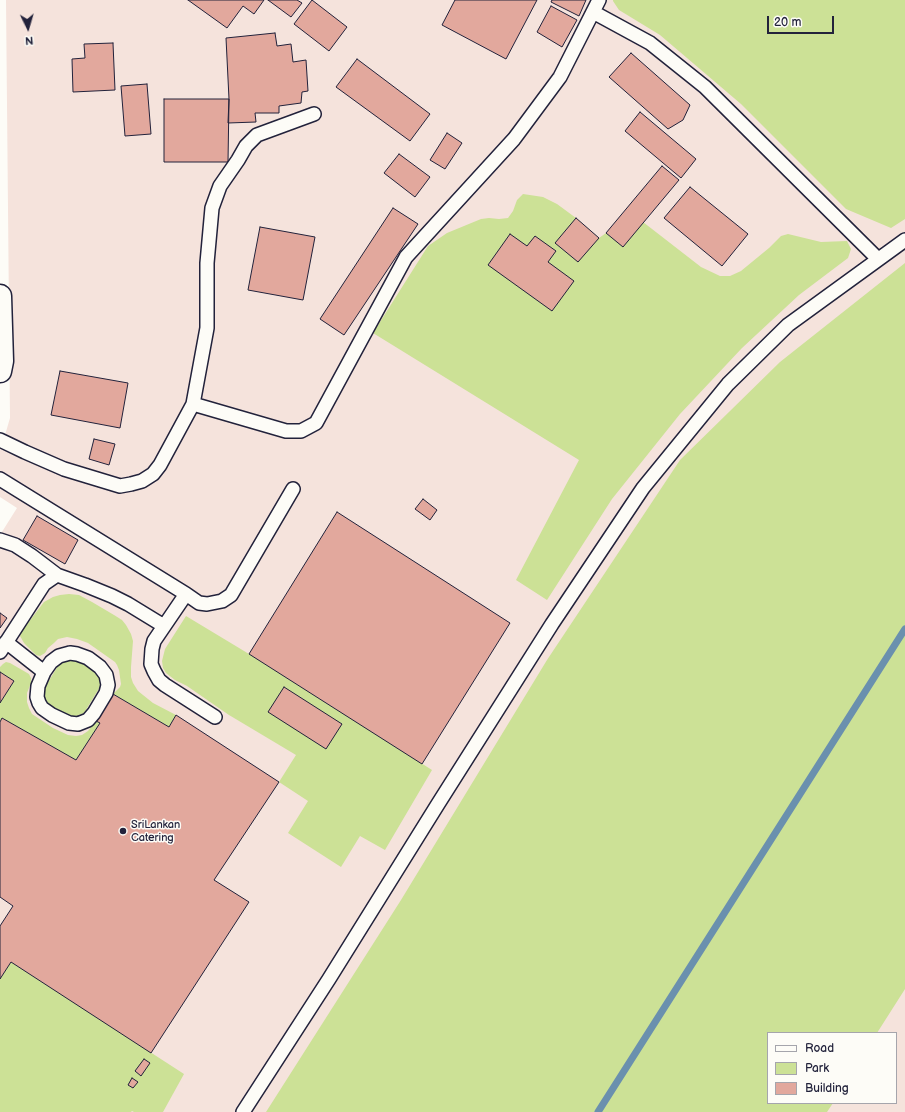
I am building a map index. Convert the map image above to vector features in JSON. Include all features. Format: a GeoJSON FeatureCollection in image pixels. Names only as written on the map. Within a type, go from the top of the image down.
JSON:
{"type":"FeatureCollection","features":[{"type":"Feature","properties":{"kind":"street"},"geometry":{"type":"LineString","coordinates":[[0,296],[2,361],[0,371]]}},
{"type":"Feature","properties":{"kind":"lane"},"geometry":{"type":"LineString","coordinates":[[193,404],[286,430],[301,431],[316,423],[406,257],[514,139],[560,78],[599,0]]}},
{"type":"Feature","properties":{"kind":"lane"},"geometry":{"type":"LineString","coordinates":[[593,12],[650,43],[704,87],[878,259]]}},
{"type":"Feature","properties":{"kind":"lane"},"geometry":{"type":"LineString","coordinates":[[0,440],[64,469],[120,486],[142,480],[153,474],[160,466],[193,404],[207,328],[207,263],[212,208],[220,186],[246,146],[258,134],[314,114]]}},
{"type":"Feature","properties":{"kind":"lane"},"geometry":{"type":"LineString","coordinates":[[243,1112],[329,979],[552,624],[642,488],[733,378],[788,325],[905,240]]}},
{"type":"Feature","properties":{"kind":"lane"},"geometry":{"type":"LineString","coordinates":[[0,479],[200,603],[207,604],[222,601],[231,595],[292,489]]}},
{"type":"Feature","properties":{"kind":"lane"},"geometry":{"type":"LineString","coordinates":[[0,540],[15,546],[32,556],[57,575],[112,596],[164,626]]}},
{"type":"Feature","properties":{"kind":"lane"},"geometry":{"type":"LineString","coordinates":[[44,672],[3,647],[44,584],[57,575]]}},
{"type":"Feature","properties":{"kind":"lane"},"geometry":{"type":"LineString","coordinates":[[186,594],[154,641],[151,656],[154,671],[159,680],[165,685],[215,717]]}},
{"type":"Feature","properties":{"kind":"lane"},"geometry":{"type":"LineString","coordinates":[[70,653],[77,654],[88,658],[100,667],[106,675],[108,686],[106,693],[88,720],[78,724],[69,723],[42,708],[39,703],[37,697],[38,686],[44,672],[51,662],[59,656],[70,653]]}},
{"type":"Feature","properties":{"kind":"shaded area"},"geometry":{"type":"Polygon","coordinates":[[[6,0],[905,0],[905,1112],[0,1112],[0,535],[17,508],[0,497],[0,445],[3,442],[10,418],[6,0]]]}},
{"type":"Feature","properties":{"kind":"green space"},"geometry":{"type":"Polygon","coordinates":[[[613,0],[905,0],[905,219],[891,228],[846,209],[741,104],[660,35],[619,10],[613,0]]]}},
{"type":"Feature","properties":{"kind":"green space"},"geometry":{"type":"Polygon","coordinates":[[[523,194],[543,197],[557,204],[599,238],[606,233],[623,246],[643,222],[701,267],[720,276],[730,276],[741,271],[781,236],[788,234],[821,242],[847,241],[851,249],[848,258],[799,295],[742,348],[680,414],[612,499],[547,600],[516,580],[579,460],[373,333],[428,246],[447,233],[481,219],[508,218],[513,211],[517,200],[523,194]]]}},
{"type":"Feature","properties":{"kind":"green space"},"geometry":{"type":"Polygon","coordinates":[[[905,263],[905,989],[878,1032],[767,1032],[767,1104],[832,1104],[827,1112],[266,1112],[401,900],[547,660],[680,460],[780,362],[905,263]]]}},
{"type":"Feature","properties":{"kind":"green space"},"geometry":{"type":"Polygon","coordinates":[[[69,594],[79,595],[92,602],[122,620],[126,625],[133,641],[131,677],[133,683],[138,691],[153,703],[176,715],[169,727],[113,694],[121,684],[117,665],[88,643],[67,637],[58,639],[48,648],[45,653],[40,656],[36,655],[24,643],[20,636],[21,632],[44,602],[53,597],[69,594]]]}},
{"type":"Feature","properties":{"kind":"green space"},"geometry":{"type":"Polygon","coordinates":[[[186,616],[249,654],[432,770],[385,850],[360,836],[341,867],[288,833],[308,801],[279,782],[296,755],[229,715],[187,686],[175,680],[166,673],[163,668],[162,661],[165,649],[186,616]]]}},
{"type":"Feature","properties":{"kind":"green space"},"geometry":{"type":"Polygon","coordinates":[[[78,657],[99,671],[101,683],[84,713],[71,718],[47,707],[43,696],[44,689],[59,664],[66,658],[78,657]]]}},
{"type":"Feature","properties":{"kind":"green space"},"geometry":{"type":"Polygon","coordinates":[[[6,662],[29,674],[31,683],[27,693],[27,702],[29,708],[32,714],[53,728],[68,735],[76,736],[82,735],[88,731],[96,721],[100,723],[76,760],[2,718],[0,722],[0,703],[14,681],[0,672],[0,667],[6,662]]]}},
{"type":"Feature","properties":{"kind":"green space"},"geometry":{"type":"Polygon","coordinates":[[[11,962],[184,1074],[163,1112],[0,1112],[0,979],[11,962]]]}},
{"type":"Feature","properties":{"kind":"building"},"geometry":{"type":"Polygon","coordinates":[[[188,0],[264,0],[254,14],[243,6],[227,28],[188,0]]]}},
{"type":"Feature","properties":{"kind":"building"},"geometry":{"type":"Polygon","coordinates":[[[268,0],[297,0],[302,3],[291,17],[268,0]]]}},
{"type":"Feature","properties":{"kind":"building"},"geometry":{"type":"Polygon","coordinates":[[[312,0],[347,27],[329,51],[294,24],[312,0]]]}},
{"type":"Feature","properties":{"kind":"building"},"geometry":{"type":"Polygon","coordinates":[[[455,0],[537,0],[506,59],[442,25],[455,0]]]}},
{"type":"Feature","properties":{"kind":"building"},"geometry":{"type":"Polygon","coordinates":[[[552,0],[586,0],[579,16],[551,2],[552,0]]]}},
{"type":"Feature","properties":{"kind":"building"},"geometry":{"type":"Polygon","coordinates":[[[551,6],[577,20],[562,47],[537,32],[551,6]]]}},
{"type":"Feature","properties":{"kind":"building"},"geometry":{"type":"Polygon","coordinates":[[[275,33],[277,46],[291,44],[293,62],[306,60],[308,91],[302,92],[301,103],[279,106],[279,113],[255,113],[256,122],[228,123],[229,99],[226,38],[275,33]]]}},
{"type":"Feature","properties":{"kind":"building"},"geometry":{"type":"Polygon","coordinates":[[[113,43],[115,90],[73,92],[72,59],[85,58],[84,44],[113,43]]]}},
{"type":"Feature","properties":{"kind":"building"},"geometry":{"type":"Polygon","coordinates":[[[631,53],[690,105],[683,120],[668,129],[609,77],[631,53]]]}},
{"type":"Feature","properties":{"kind":"building"},"geometry":{"type":"Polygon","coordinates":[[[357,59],[430,114],[410,141],[336,87],[357,59]]]}},
{"type":"Feature","properties":{"kind":"building"},"geometry":{"type":"Polygon","coordinates":[[[147,84],[151,134],[125,136],[121,86],[147,84]]]}},
{"type":"Feature","properties":{"kind":"building"},"geometry":{"type":"Polygon","coordinates":[[[164,99],[229,99],[228,162],[164,162],[164,99]]]}},
{"type":"Feature","properties":{"kind":"building"},"geometry":{"type":"Polygon","coordinates":[[[640,112],[696,159],[681,178],[625,131],[640,112]]]}},
{"type":"Feature","properties":{"kind":"building"},"geometry":{"type":"Polygon","coordinates":[[[447,133],[462,143],[445,169],[430,160],[447,133]]]}},
{"type":"Feature","properties":{"kind":"building"},"geometry":{"type":"Polygon","coordinates":[[[399,154],[430,177],[415,197],[384,173],[399,154]]]}},
{"type":"Feature","properties":{"kind":"building"},"geometry":{"type":"Polygon","coordinates":[[[662,166],[679,180],[623,247],[606,233],[662,166]]]}},
{"type":"Feature","properties":{"kind":"building"},"geometry":{"type":"Polygon","coordinates":[[[690,187],[748,234],[722,266],[664,218],[690,187]]]}},
{"type":"Feature","properties":{"kind":"building"},"geometry":{"type":"Polygon","coordinates":[[[393,208],[418,224],[344,335],[320,319],[393,208]]]}},
{"type":"Feature","properties":{"kind":"building"},"geometry":{"type":"Polygon","coordinates":[[[576,218],[599,238],[578,262],[555,243],[576,218]]]}},
{"type":"Feature","properties":{"kind":"building"},"geometry":{"type":"Polygon","coordinates":[[[260,227],[315,237],[303,300],[248,290],[260,227]]]}},
{"type":"Feature","properties":{"kind":"building"},"geometry":{"type":"Polygon","coordinates":[[[510,234],[527,246],[535,236],[556,251],[548,262],[574,281],[552,311],[488,265],[510,234]]]}},
{"type":"Feature","properties":{"kind":"building"},"geometry":{"type":"Polygon","coordinates":[[[60,371],[128,383],[120,428],[51,415],[60,371]]]}},
{"type":"Feature","properties":{"kind":"building"},"geometry":{"type":"Polygon","coordinates":[[[94,439],[115,444],[109,465],[89,459],[94,439]]]}},
{"type":"Feature","properties":{"kind":"building"},"geometry":{"type":"Polygon","coordinates":[[[423,499],[437,510],[430,520],[415,509],[423,499]]]}},
{"type":"Feature","properties":{"kind":"building"},"geometry":{"type":"Polygon","coordinates":[[[337,512],[510,623],[422,764],[249,654],[337,512]]]}},
{"type":"Feature","properties":{"kind":"building"},"geometry":{"type":"Polygon","coordinates":[[[37,516],[78,540],[65,564],[23,540],[37,516]]]}},
{"type":"Feature","properties":{"kind":"building"},"geometry":{"type":"Polygon","coordinates":[[[0,613],[7,618],[0,628],[0,613]]]}},
{"type":"Feature","properties":{"kind":"building"},"geometry":{"type":"Polygon","coordinates":[[[0,672],[14,681],[0,703],[0,672]]]}},
{"type":"Feature","properties":{"kind":"building"},"geometry":{"type":"Polygon","coordinates":[[[284,687],[342,724],[326,749],[268,712],[284,687]]]}},
{"type":"Feature","properties":{"kind":"building","name":"SriLankan Catering"},"geometry":{"type":"Polygon","coordinates":[[[113,694],[169,727],[176,715],[279,782],[214,880],[249,902],[151,1053],[11,962],[0,979],[0,926],[13,906],[0,897],[0,722],[2,718],[76,760],[100,723],[96,721],[113,694]]]}},
{"type":"Feature","properties":{"kind":"building"},"geometry":{"type":"Polygon","coordinates":[[[144,1059],[150,1063],[141,1076],[135,1071],[144,1059]]]}},
{"type":"Feature","properties":{"kind":"building"},"geometry":{"type":"Polygon","coordinates":[[[132,1078],[138,1082],[133,1088],[128,1085],[132,1078]]]}},
{"type":"Feature","properties":{"kind":"waterway"},"geometry":{"type":"LineString","coordinates":[[598,1112],[905,629]]}},
{"type":"Feature","properties":{"kind":"place","name":"SriLankan Catering"},"geometry":{"type":"Point","coordinates":[123,831]}}]}
